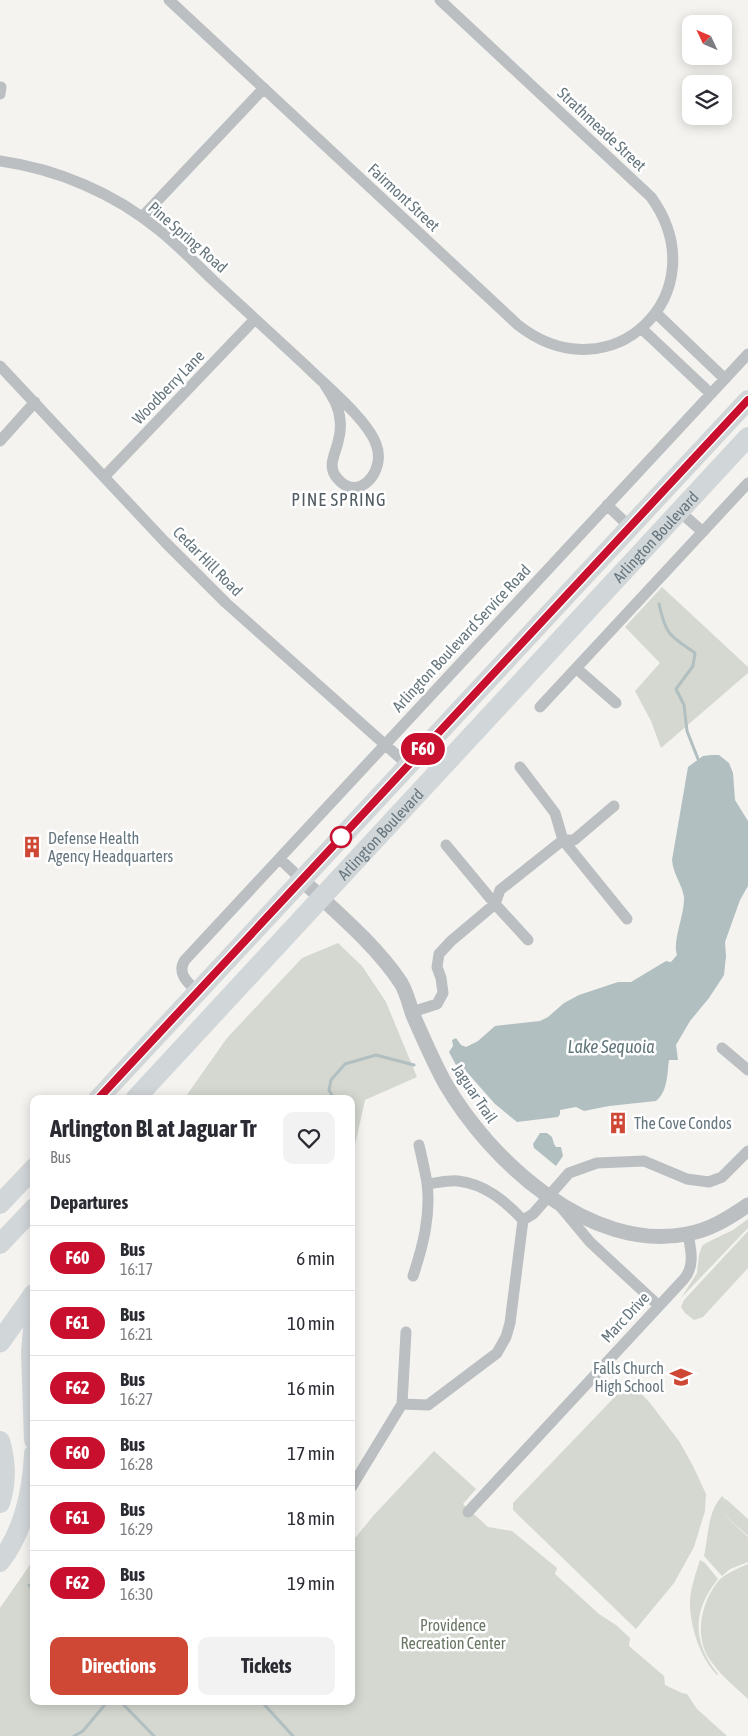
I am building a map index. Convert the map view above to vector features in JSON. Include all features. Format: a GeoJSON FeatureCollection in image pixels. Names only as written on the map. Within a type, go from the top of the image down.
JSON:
{"type":"FeatureCollection","features":[{"type":"Feature","properties":{"kind":"highway","name":"Arlington Boulevard"},"geometry":{"type":"LineString","coordinates":[[102,1095],[748,400]]}},
{"type":"Feature","properties":{"kind":"highway","name":"Arlington Boulevard"},"geometry":{"type":"LineString","coordinates":[[139,1095],[748,437]]}},
{"type":"Feature","properties":{"kind":"highway"},"geometry":{"type":"LineString","coordinates":[[121,1095],[302,899],[304,890],[302,880]]}},
{"type":"Feature","properties":{"kind":"highway"},"geometry":{"type":"LineString","coordinates":[[155,1095],[180,1058],[219,1008]]}},
{"type":"Feature","properties":{"kind":"highway"},"geometry":{"type":"LineString","coordinates":[[0,1184],[30,1158]]}},
{"type":"Feature","properties":{"kind":"highway"},"geometry":{"type":"LineString","coordinates":[[0,1204],[30,1172]]}},
{"type":"Feature","properties":{"kind":"highway"},"geometry":{"type":"LineString","coordinates":[[0,1244],[30,1212]]}},
{"type":"Feature","properties":{"kind":"highway"},"geometry":{"type":"LineString","coordinates":[[0,1342],[30,1300]]}},
{"type":"Feature","properties":{"kind":"highway"},"geometry":{"type":"LineString","coordinates":[[0,1440],[5,1464],[5,1482],[0,1503]]}},
{"type":"Feature","properties":{"kind":"highway"},"geometry":{"type":"LineString","coordinates":[[0,1562],[18,1532],[30,1493]]}},
{"type":"Feature","properties":{"kind":"street","name":"Fairmont Street"},"geometry":{"type":"LineString","coordinates":[[169,0],[532,336],[552,345],[580,350],[597,349],[627,338],[641,328],[656,313]]}},
{"type":"Feature","properties":{"kind":"street","name":"Strathmeade Street"},"geometry":{"type":"LineString","coordinates":[[440,0],[651,197],[667,225],[672,241],[673,259],[672,276],[667,292],[656,313]]}},
{"type":"Feature","properties":{"kind":"street"},"geometry":{"type":"LineString","coordinates":[[142,217],[264,88]]}},
{"type":"Feature","properties":{"kind":"street","name":"Pine Spring Road"},"geometry":{"type":"LineString","coordinates":[[0,161],[21,164],[77,182],[106,195],[160,230],[325,385],[366,425],[378,447],[378,467],[372,479],[366,484],[359,486],[343,484],[333,471],[332,463],[340,430],[340,418],[334,400],[325,385]]}},
{"type":"Feature","properties":{"kind":"street"},"geometry":{"type":"LineString","coordinates":[[656,313],[725,378]]}},
{"type":"Feature","properties":{"kind":"street","name":"Woodberry Lane"},"geometry":{"type":"LineString","coordinates":[[104,477],[255,319]]}},
{"type":"Feature","properties":{"kind":"street"},"geometry":{"type":"LineString","coordinates":[[641,328],[711,394]]}},
{"type":"Feature","properties":{"kind":"street","name":"Arlington Boulevard Service Road"},"geometry":{"type":"LineString","coordinates":[[198,992],[183,976],[182,968],[184,963],[748,354]]}},
{"type":"Feature","properties":{"kind":"street","name":"Cedar Hill Road"},"geometry":{"type":"LineString","coordinates":[[0,366],[165,542],[226,603],[408,765]]}},
{"type":"Feature","properties":{"kind":"street"},"geometry":{"type":"LineString","coordinates":[[0,441],[35,402]]}},
{"type":"Feature","properties":{"kind":"street"},"geometry":{"type":"LineString","coordinates":[[540,707],[748,483]]}},
{"type":"Feature","properties":{"kind":"street"},"geometry":{"type":"LineString","coordinates":[[607,506],[630,527]]}},
{"type":"Feature","properties":{"kind":"street"},"geometry":{"type":"LineString","coordinates":[[679,511],[702,532]]}},
{"type":"Feature","properties":{"kind":"street"},"geometry":{"type":"LineString","coordinates":[[576,668],[616,703]]}},
{"type":"Feature","properties":{"kind":"street"},"geometry":{"type":"LineString","coordinates":[[520,767],[555,813],[563,840],[628,919]]}},
{"type":"Feature","properties":{"kind":"street"},"geometry":{"type":"LineString","coordinates":[[412,1012],[437,1004],[443,993],[437,967],[439,954],[451,941],[495,904],[500,890],[563,840],[574,840],[614,806]]}},
{"type":"Feature","properties":{"kind":"street"},"geometry":{"type":"LineString","coordinates":[[446,845],[528,940]]}},
{"type":"Feature","properties":{"kind":"street"},"geometry":{"type":"LineString","coordinates":[[280,859],[302,880]]}},
{"type":"Feature","properties":{"kind":"street","name":"Jaguar Trail"},"geometry":{"type":"LineString","coordinates":[[302,880],[388,966],[408,998],[431,1057],[446,1085],[464,1112],[510,1164],[551,1198],[604,1225],[626,1232],[657,1237],[688,1234]]}},
{"type":"Feature","properties":{"kind":"street"},"geometry":{"type":"LineString","coordinates":[[722,1048],[748,1070]]}},
{"type":"Feature","properties":{"kind":"street"},"geometry":{"type":"LineString","coordinates":[[413,1276],[424,1243],[427,1184],[419,1145]]}},
{"type":"Feature","properties":{"kind":"street"},"geometry":{"type":"LineString","coordinates":[[523,1220],[551,1198],[569,1173],[597,1163],[644,1161],[686,1179],[709,1182],[722,1177],[748,1151]]}},
{"type":"Feature","properties":{"kind":"street"},"geometry":{"type":"LineString","coordinates":[[427,1184],[458,1181],[489,1190],[523,1220]]}},
{"type":"Feature","properties":{"kind":"street"},"geometry":{"type":"LineString","coordinates":[[551,1198],[590,1242],[660,1306]]}},
{"type":"Feature","properties":{"kind":"street"},"geometry":{"type":"LineString","coordinates":[[688,1234],[720,1223],[748,1205]]}},
{"type":"Feature","properties":{"kind":"street"},"geometry":{"type":"LineString","coordinates":[[402,1404],[428,1405],[497,1353],[506,1337],[510,1323],[523,1220]]}},
{"type":"Feature","properties":{"kind":"street","name":"Marc Drive"},"geometry":{"type":"LineString","coordinates":[[468,1512],[688,1275],[692,1258],[688,1234]]}},
{"type":"Feature","properties":{"kind":"street"},"geometry":{"type":"LineString","coordinates":[[355,1481],[402,1404],[406,1332]]}},
{"type":"Feature","properties":{"kind":"green space"},"geometry":{"type":"Polygon","coordinates":[[[662,587],[748,667],[748,673],[661,748],[651,721],[635,691],[660,663],[625,627],[662,587]]]}},
{"type":"Feature","properties":{"kind":"green space"},"geometry":{"type":"Polygon","coordinates":[[[338,943],[362,966],[386,1002],[417,1077],[365,1100],[355,1145],[355,1095],[187,1095],[227,1038],[302,958],[338,943]]]}},
{"type":"Feature","properties":{"kind":"green space"},"geometry":{"type":"Polygon","coordinates":[[[748,1219],[748,1228],[681,1298],[697,1273],[702,1246],[733,1230],[748,1219]]]}},
{"type":"Feature","properties":{"kind":"green space"},"geometry":{"type":"Polygon","coordinates":[[[748,1231],[748,1268],[703,1317],[694,1320],[681,1307],[684,1300],[748,1231]]]}},
{"type":"Feature","properties":{"kind":"green space"},"geometry":{"type":"Polygon","coordinates":[[[630,1381],[650,1403],[679,1441],[706,1494],[705,1511],[694,1547],[674,1583],[636,1629],[513,1510],[513,1503],[630,1381]]]}},
{"type":"Feature","properties":{"kind":"green space","name":"Providence Recreation Center"},"geometry":{"type":"Polygon","coordinates":[[[434,1451],[476,1489],[463,1504],[488,1527],[512,1531],[557,1568],[555,1574],[599,1614],[616,1625],[630,1638],[629,1646],[664,1676],[665,1685],[687,1694],[697,1709],[727,1736],[0,1736],[0,1608],[30,1565],[30,1705],[355,1705],[355,1538],[373,1516],[434,1451]]]}},
{"type":"Feature","properties":{"kind":"green space"},"geometry":{"type":"Polygon","coordinates":[[[722,1496],[725,1499],[724,1501],[726,1499],[748,1519],[748,1536],[718,1509],[748,1537],[748,1562],[730,1569],[722,1576],[704,1556],[711,1517],[722,1496]]]}},
{"type":"Feature","properties":{"kind":"green space"},"geometry":{"type":"Polygon","coordinates":[[[700,1560],[705,1563],[718,1579],[703,1603],[699,1626],[703,1650],[717,1675],[701,1651],[690,1612],[690,1597],[700,1560]]]}},
{"type":"Feature","properties":{"kind":"green space"},"geometry":{"type":"Polygon","coordinates":[[[748,1564],[748,1699],[712,1663],[704,1648],[701,1629],[703,1610],[716,1584],[726,1575],[748,1564]]]}},
{"type":"Feature","properties":{"kind":"water","name":"Lake Sequoia"},"geometry":{"type":"Polygon","coordinates":[[[719,755],[729,763],[733,773],[735,800],[748,821],[748,886],[740,900],[725,942],[724,975],[709,998],[690,1021],[676,1045],[678,1060],[669,1060],[663,1092],[656,1101],[609,1106],[584,1111],[576,1107],[560,1110],[558,1117],[517,1122],[495,1104],[465,1070],[457,1067],[449,1052],[453,1046],[452,1040],[456,1038],[461,1045],[466,1047],[478,1041],[495,1026],[540,1021],[548,1017],[564,1003],[579,995],[618,982],[631,982],[666,961],[671,962],[677,955],[676,942],[684,904],[684,897],[672,860],[688,767],[703,756],[719,755]]]}},
{"type":"Feature","properties":{"kind":"water"},"geometry":{"type":"Polygon","coordinates":[[[540,1133],[547,1133],[552,1137],[556,1147],[561,1147],[563,1156],[556,1166],[534,1148],[533,1144],[540,1133]]]}},
{"type":"Feature","properties":{"kind":"waterway"},"geometry":{"type":"LineString","coordinates":[[659,604],[664,622],[670,633],[695,653],[693,666],[676,689],[684,705],[687,731],[698,759]]}},
{"type":"Feature","properties":{"kind":"waterway"},"geometry":{"type":"LineString","coordinates":[[332,1095],[329,1090],[331,1080],[345,1064],[376,1055],[414,1065]]}},
{"type":"Feature","properties":{"kind":"waterway"},"geometry":{"type":"LineString","coordinates":[[74,1736],[83,1731],[105,1705]]}},
{"type":"Feature","properties":{"kind":"waterway"},"geometry":{"type":"LineString","coordinates":[[124,1705],[154,1736]]}},
{"type":"Feature","properties":{"kind":"waterway"},"geometry":{"type":"LineString","coordinates":[[265,1705],[293,1736]]}},
{"type":"Feature","properties":{"kind":"bus line","name":"F60"},"geometry":{"type":"LineString","coordinates":[[102,1095],[748,400]]}},
{"type":"Feature","properties":{"kind":"place","name":"Defense Health Agency Headquarters"},"geometry":{"type":"Point","coordinates":[32,847]}},
{"type":"Feature","properties":{"kind":"place","name":"The Cove Condos"},"geometry":{"type":"Point","coordinates":[618,1123]}},
{"type":"Feature","properties":{"kind":"place","name":"Falls Church High School"},"geometry":{"type":"Point","coordinates":[681,1377]}},
{"type":"Feature","properties":{"kind":"district","name":"PINE SPRING"},"geometry":{"type":"Point","coordinates":[339,499]}}]}
